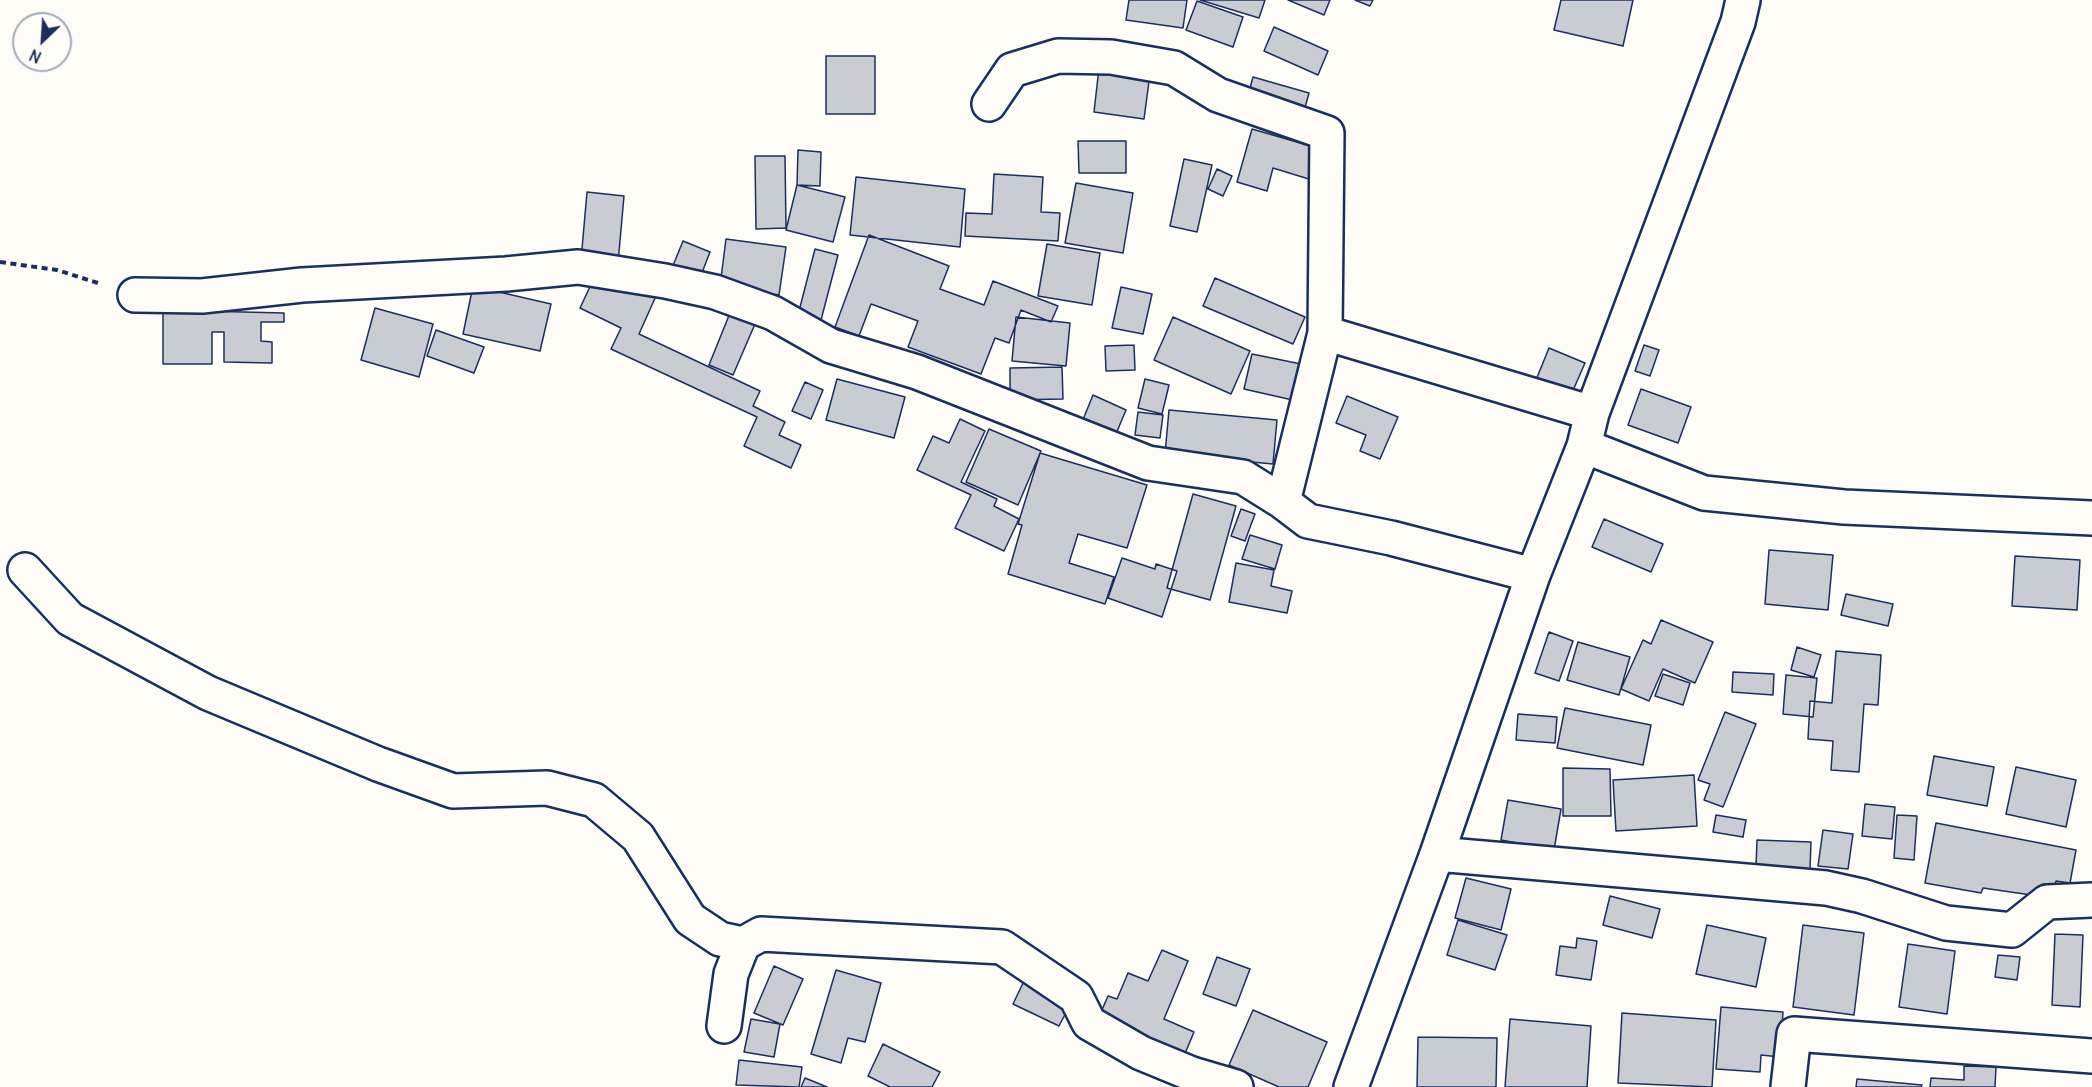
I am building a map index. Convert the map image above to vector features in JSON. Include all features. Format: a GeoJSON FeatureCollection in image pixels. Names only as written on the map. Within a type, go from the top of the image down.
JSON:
{"type":"FeatureCollection","features":[{"type":"Feature","properties":{"kind":"street"},"geometry":{"type":"LineString","coordinates":[[1351,1087],[1437,854],[1533,575],[1584,446],[1592,413],[1738,22],[1743,0]]}},
{"type":"Feature","properties":{"kind":"street"},"geometry":{"type":"LineString","coordinates":[[989,104],[1012,70],[1058,56],[1111,57],[1174,68],[1218,95],[1327,133],[1325,333],[1283,502]]}},
{"type":"Feature","properties":{"kind":"street"},"geometry":{"type":"LineString","coordinates":[[135,295],[202,296],[302,285],[506,274],[578,267],[665,280],[715,292],[763,310],[831,346],[918,372],[1148,464],[1242,477],[1283,502],[1308,521],[1391,538],[1533,575]]}},
{"type":"Feature","properties":{"kind":"street"},"geometry":{"type":"LineString","coordinates":[[1325,333],[1592,413]]}},
{"type":"Feature","properties":{"kind":"street"},"geometry":{"type":"LineString","coordinates":[[1584,446],[1704,493],[1844,507],[2092,518]]}},
{"type":"Feature","properties":{"kind":"street"},"geometry":{"type":"LineString","coordinates":[[25,570],[70,619],[208,693],[378,764],[453,791],[547,788],[594,800],[638,837],[690,919],[720,939],[743,944]]}},
{"type":"Feature","properties":{"kind":"street"},"geometry":{"type":"LineString","coordinates":[[1437,854],[1826,888],[1862,896],[1946,923],[2012,930],[2047,902],[2092,900]]}},
{"type":"Feature","properties":{"kind":"street"},"geometry":{"type":"LineString","coordinates":[[724,1026],[731,974],[743,944],[761,934],[1002,947],[1076,997],[1089,1023],[1141,1053],[1192,1074],[1236,1087]]}},
{"type":"Feature","properties":{"kind":"street"},"geometry":{"type":"LineString","coordinates":[[1788,1087],[1794,1034],[2092,1056]]}},
{"type":"Feature","properties":{"kind":"path"},"geometry":{"type":"LineString","coordinates":[[0,262],[57,270],[135,295]]}},
{"type":"Feature","properties":{"kind":"building"},"geometry":{"type":"Polygon","coordinates":[[[1129,0],[1187,0],[1183,28],[1126,20],[1129,0]]]}},
{"type":"Feature","properties":{"kind":"building"},"geometry":{"type":"Polygon","coordinates":[[[1200,0],[1265,0],[1259,18],[1200,0]]]}},
{"type":"Feature","properties":{"kind":"building"},"geometry":{"type":"Polygon","coordinates":[[[1288,0],[1330,0],[1324,15],[1288,0]]]}},
{"type":"Feature","properties":{"kind":"building"},"geometry":{"type":"Polygon","coordinates":[[[1355,0],[1373,0],[1370,6],[1355,0]]]}},
{"type":"Feature","properties":{"kind":"building"},"geometry":{"type":"Polygon","coordinates":[[[1561,0],[1633,0],[1623,46],[1554,30],[1561,0]]]}},
{"type":"Feature","properties":{"kind":"building"},"geometry":{"type":"Polygon","coordinates":[[[1197,1],[1243,17],[1233,47],[1186,30],[1197,1]]]}},
{"type":"Feature","properties":{"kind":"building"},"geometry":{"type":"Polygon","coordinates":[[[1274,27],[1328,51],[1318,75],[1264,51],[1274,27]]]}},
{"type":"Feature","properties":{"kind":"building"},"geometry":{"type":"Polygon","coordinates":[[[826,56],[875,56],[875,114],[826,114],[826,56]]]}},
{"type":"Feature","properties":{"kind":"building"},"geometry":{"type":"Polygon","coordinates":[[[1099,68],[1150,74],[1144,119],[1094,112],[1099,68]]]}},
{"type":"Feature","properties":{"kind":"building"},"geometry":{"type":"Polygon","coordinates":[[[1253,77],[1309,93],[1303,115],[1247,99],[1253,77]]]}},
{"type":"Feature","properties":{"kind":"building"},"geometry":{"type":"Polygon","coordinates":[[[1252,129],[1321,149],[1312,180],[1273,168],[1267,191],[1237,182],[1252,129]]]}},
{"type":"Feature","properties":{"kind":"building"},"geometry":{"type":"Polygon","coordinates":[[[1078,141],[1126,141],[1126,173],[1079,173],[1078,141]]]}},
{"type":"Feature","properties":{"kind":"building"},"geometry":{"type":"Polygon","coordinates":[[[798,150],[821,152],[820,186],[797,185],[798,150]]]}},
{"type":"Feature","properties":{"kind":"building"},"geometry":{"type":"Polygon","coordinates":[[[755,156],[785,156],[786,228],[756,229],[755,156]]]}},
{"type":"Feature","properties":{"kind":"building"},"geometry":{"type":"Polygon","coordinates":[[[1184,159],[1212,165],[1197,232],[1170,226],[1184,159]]]}},
{"type":"Feature","properties":{"kind":"building"},"geometry":{"type":"Polygon","coordinates":[[[1217,169],[1232,176],[1223,196],[1208,189],[1217,169]]]}},
{"type":"Feature","properties":{"kind":"building"},"geometry":{"type":"Polygon","coordinates":[[[994,174],[1043,177],[1041,212],[1060,213],[1058,241],[965,236],[966,213],[992,214],[994,174]]]}},
{"type":"Feature","properties":{"kind":"building"},"geometry":{"type":"Polygon","coordinates":[[[856,177],[965,189],[960,247],[850,235],[856,177]]]}},
{"type":"Feature","properties":{"kind":"building"},"geometry":{"type":"Polygon","coordinates":[[[1076,183],[1133,193],[1123,253],[1065,243],[1076,183]]]}},
{"type":"Feature","properties":{"kind":"building"},"geometry":{"type":"Polygon","coordinates":[[[797,185],[845,197],[833,242],[786,230],[797,185]]]}},
{"type":"Feature","properties":{"kind":"building"},"geometry":{"type":"Polygon","coordinates":[[[587,192],[624,196],[618,263],[581,260],[587,192]]]}},
{"type":"Feature","properties":{"kind":"building"},"geometry":{"type":"Polygon","coordinates":[[[869,235],[949,266],[940,289],[984,305],[993,281],[1058,306],[1051,322],[1021,310],[1009,343],[995,338],[981,374],[908,347],[918,321],[871,304],[859,336],[835,327],[869,235]]]}},
{"type":"Feature","properties":{"kind":"building"},"geometry":{"type":"Polygon","coordinates":[[[726,239],[786,247],[779,295],[720,286],[726,239]]]}},
{"type":"Feature","properties":{"kind":"building"},"geometry":{"type":"Polygon","coordinates":[[[683,241],[710,252],[700,278],[672,268],[683,241]]]}},
{"type":"Feature","properties":{"kind":"building"},"geometry":{"type":"Polygon","coordinates":[[[1047,244],[1100,253],[1092,305],[1038,296],[1047,244]]]}},
{"type":"Feature","properties":{"kind":"building"},"geometry":{"type":"Polygon","coordinates":[[[815,249],[838,255],[821,320],[798,315],[815,249]]]}},
{"type":"Feature","properties":{"kind":"building"},"geometry":{"type":"Polygon","coordinates":[[[595,276],[630,292],[633,286],[656,296],[639,334],[760,391],[753,406],[785,422],[779,435],[801,445],[791,468],[744,446],[757,417],[611,349],[621,328],[580,308],[595,276]]]}},
{"type":"Feature","properties":{"kind":"building"},"geometry":{"type":"Polygon","coordinates":[[[1215,278],[1305,317],[1293,344],[1203,306],[1215,278]]]}},
{"type":"Feature","properties":{"kind":"building"},"geometry":{"type":"Polygon","coordinates":[[[473,286],[551,304],[540,351],[463,334],[473,286]]]}},
{"type":"Feature","properties":{"kind":"building"},"geometry":{"type":"Polygon","coordinates":[[[1121,287],[1152,294],[1143,334],[1112,328],[1121,287]]]}},
{"type":"Feature","properties":{"kind":"building"},"geometry":{"type":"Polygon","coordinates":[[[375,308],[433,324],[419,377],[361,360],[375,308]]]}},
{"type":"Feature","properties":{"kind":"building"},"geometry":{"type":"Polygon","coordinates":[[[163,310],[284,313],[284,322],[261,322],[261,341],[272,342],[272,363],[224,362],[224,332],[212,332],[212,364],[163,364],[163,310]]]}},
{"type":"Feature","properties":{"kind":"building"},"geometry":{"type":"Polygon","coordinates":[[[730,313],[755,324],[733,375],[709,365],[730,313]]]}},
{"type":"Feature","properties":{"kind":"building"},"geometry":{"type":"Polygon","coordinates":[[[1016,317],[1070,323],[1066,366],[1012,361],[1016,317]]]}},
{"type":"Feature","properties":{"kind":"building"},"geometry":{"type":"Polygon","coordinates":[[[1173,317],[1250,351],[1231,394],[1154,360],[1173,317]]]}},
{"type":"Feature","properties":{"kind":"building"},"geometry":{"type":"Polygon","coordinates":[[[436,330],[484,347],[474,373],[427,356],[436,330]]]}},
{"type":"Feature","properties":{"kind":"building"},"geometry":{"type":"Polygon","coordinates":[[[1134,345],[1135,370],[1106,371],[1105,346],[1134,345]]]}},
{"type":"Feature","properties":{"kind":"building"},"geometry":{"type":"Polygon","coordinates":[[[1644,345],[1659,350],[1650,376],[1635,371],[1644,345]]]}},
{"type":"Feature","properties":{"kind":"building"},"geometry":{"type":"Polygon","coordinates":[[[1549,348],[1585,363],[1571,395],[1536,380],[1549,348]]]}},
{"type":"Feature","properties":{"kind":"building"},"geometry":{"type":"Polygon","coordinates":[[[1252,354],[1306,365],[1297,401],[1244,389],[1252,354]]]}},
{"type":"Feature","properties":{"kind":"building"},"geometry":{"type":"Polygon","coordinates":[[[1062,367],[1063,399],[1010,400],[1010,368],[1062,367]]]}},
{"type":"Feature","properties":{"kind":"building"},"geometry":{"type":"Polygon","coordinates":[[[837,379],[905,397],[894,438],[826,420],[837,379]]]}},
{"type":"Feature","properties":{"kind":"building"},"geometry":{"type":"Polygon","coordinates":[[[1145,379],[1169,385],[1162,414],[1138,408],[1145,379]]]}},
{"type":"Feature","properties":{"kind":"building"},"geometry":{"type":"Polygon","coordinates":[[[805,382],[823,390],[811,419],[792,411],[805,382]]]}},
{"type":"Feature","properties":{"kind":"building"},"geometry":{"type":"Polygon","coordinates":[[[1641,389],[1691,407],[1678,443],[1628,425],[1641,389]]]}},
{"type":"Feature","properties":{"kind":"building"},"geometry":{"type":"Polygon","coordinates":[[[1093,395],[1126,410],[1113,441],[1080,427],[1093,395]]]}},
{"type":"Feature","properties":{"kind":"building"},"geometry":{"type":"Polygon","coordinates":[[[1347,396],[1398,417],[1380,459],[1360,451],[1366,435],[1336,423],[1347,396]]]}},
{"type":"Feature","properties":{"kind":"building"},"geometry":{"type":"Polygon","coordinates":[[[1169,410],[1277,420],[1273,464],[1165,454],[1169,410]]]}},
{"type":"Feature","properties":{"kind":"building"},"geometry":{"type":"Polygon","coordinates":[[[1138,412],[1163,415],[1160,438],[1135,435],[1138,412]]]}},
{"type":"Feature","properties":{"kind":"building"},"geometry":{"type":"Polygon","coordinates":[[[960,419],[985,431],[961,482],[997,499],[994,506],[1019,519],[1004,551],[955,528],[971,495],[917,470],[933,436],[949,443],[960,419]]]}},
{"type":"Feature","properties":{"kind":"building"},"geometry":{"type":"Polygon","coordinates":[[[989,429],[1041,451],[1018,505],[966,482],[989,429]]]}},
{"type":"Feature","properties":{"kind":"building"},"geometry":{"type":"Polygon","coordinates":[[[1040,453],[1147,485],[1127,548],[1078,534],[1069,563],[1114,577],[1105,604],[1008,574],[1022,525],[1018,524],[1040,453]]]}},
{"type":"Feature","properties":{"kind":"building"},"geometry":{"type":"Polygon","coordinates":[[[1193,494],[1236,506],[1210,600],[1167,588],[1193,494]]]}},
{"type":"Feature","properties":{"kind":"building"},"geometry":{"type":"Polygon","coordinates":[[[1241,509],[1255,514],[1245,541],[1231,536],[1241,509]]]}},
{"type":"Feature","properties":{"kind":"building"},"geometry":{"type":"Polygon","coordinates":[[[1604,519],[1663,544],[1651,572],[1592,547],[1604,519]]]}},
{"type":"Feature","properties":{"kind":"building"},"geometry":{"type":"Polygon","coordinates":[[[1250,535],[1282,545],[1275,569],[1242,559],[1250,535]]]}},
{"type":"Feature","properties":{"kind":"building"},"geometry":{"type":"Polygon","coordinates":[[[1769,550],[1833,555],[1828,610],[1765,604],[1769,550]]]}},
{"type":"Feature","properties":{"kind":"building"},"geometry":{"type":"Polygon","coordinates":[[[2015,556],[2080,560],[2077,610],[2012,606],[2015,556]]]}},
{"type":"Feature","properties":{"kind":"building"},"geometry":{"type":"Polygon","coordinates":[[[1122,558],[1155,569],[1156,564],[1177,571],[1162,617],[1108,598],[1122,558]]]}},
{"type":"Feature","properties":{"kind":"building"},"geometry":{"type":"Polygon","coordinates":[[[1236,563],[1274,570],[1271,586],[1292,591],[1287,613],[1229,602],[1236,563]]]}},
{"type":"Feature","properties":{"kind":"building"},"geometry":{"type":"Polygon","coordinates":[[[1846,594],[1893,604],[1888,626],[1841,615],[1846,594]]]}},
{"type":"Feature","properties":{"kind":"building"},"geometry":{"type":"Polygon","coordinates":[[[1661,620],[1713,642],[1695,683],[1663,669],[1649,701],[1621,689],[1643,640],[1651,644],[1661,620]]]}},
{"type":"Feature","properties":{"kind":"building"},"geometry":{"type":"Polygon","coordinates":[[[1549,632],[1573,641],[1559,681],[1535,673],[1549,632]]]}},
{"type":"Feature","properties":{"kind":"building"},"geometry":{"type":"Polygon","coordinates":[[[1578,642],[1630,657],[1619,695],[1567,680],[1578,642]]]}},
{"type":"Feature","properties":{"kind":"building"},"geometry":{"type":"Polygon","coordinates":[[[1797,647],[1821,655],[1814,677],[1791,670],[1797,647]]]}},
{"type":"Feature","properties":{"kind":"building"},"geometry":{"type":"Polygon","coordinates":[[[1836,651],[1881,655],[1878,705],[1864,704],[1859,772],[1831,770],[1833,741],[1808,739],[1810,701],[1832,703],[1836,651]]]}},
{"type":"Feature","properties":{"kind":"building"},"geometry":{"type":"Polygon","coordinates":[[[1733,672],[1774,674],[1773,695],[1732,692],[1733,672]]]}},
{"type":"Feature","properties":{"kind":"building"},"geometry":{"type":"Polygon","coordinates":[[[1663,674],[1690,683],[1683,705],[1655,696],[1663,674]]]}},
{"type":"Feature","properties":{"kind":"building"},"geometry":{"type":"Polygon","coordinates":[[[1786,675],[1817,678],[1813,717],[1783,714],[1786,675]]]}},
{"type":"Feature","properties":{"kind":"building"},"geometry":{"type":"Polygon","coordinates":[[[1565,708],[1651,725],[1643,765],[1557,748],[1565,708]]]}},
{"type":"Feature","properties":{"kind":"building"},"geometry":{"type":"Polygon","coordinates":[[[1725,712],[1756,724],[1723,807],[1704,800],[1710,784],[1698,780],[1725,712]]]}},
{"type":"Feature","properties":{"kind":"building"},"geometry":{"type":"Polygon","coordinates":[[[1518,714],[1557,717],[1555,743],[1516,740],[1518,714]]]}},
{"type":"Feature","properties":{"kind":"building"},"geometry":{"type":"Polygon","coordinates":[[[1934,756],[1994,767],[1987,806],[1927,795],[1934,756]]]}},
{"type":"Feature","properties":{"kind":"building"},"geometry":{"type":"Polygon","coordinates":[[[2016,767],[2076,780],[2066,827],[2006,814],[2016,767]]]}},
{"type":"Feature","properties":{"kind":"building"},"geometry":{"type":"Polygon","coordinates":[[[1563,768],[1610,769],[1611,816],[1563,816],[1563,768]]]}},
{"type":"Feature","properties":{"kind":"building"},"geometry":{"type":"Polygon","coordinates":[[[1694,775],[1697,826],[1616,831],[1613,780],[1694,775]]]}},
{"type":"Feature","properties":{"kind":"building"},"geometry":{"type":"Polygon","coordinates":[[[1508,800],[1561,809],[1554,850],[1501,840],[1508,800]]]}},
{"type":"Feature","properties":{"kind":"building"},"geometry":{"type":"Polygon","coordinates":[[[1865,804],[1895,807],[1892,839],[1862,836],[1865,804]]]}},
{"type":"Feature","properties":{"kind":"building"},"geometry":{"type":"Polygon","coordinates":[[[1716,815],[1746,820],[1743,837],[1713,832],[1716,815]]]}},
{"type":"Feature","properties":{"kind":"building"},"geometry":{"type":"Polygon","coordinates":[[[1897,815],[1917,816],[1914,860],[1894,858],[1897,815]]]}},
{"type":"Feature","properties":{"kind":"building"},"geometry":{"type":"Polygon","coordinates":[[[1936,823],[2076,850],[2070,883],[2056,881],[2052,898],[1983,888],[1981,893],[1925,883],[1936,823]]]}},
{"type":"Feature","properties":{"kind":"building"},"geometry":{"type":"Polygon","coordinates":[[[1823,830],[1853,834],[1848,869],[1818,866],[1823,830]]]}},
{"type":"Feature","properties":{"kind":"building"},"geometry":{"type":"Polygon","coordinates":[[[1757,840],[1811,842],[1810,869],[1756,866],[1757,840]]]}},
{"type":"Feature","properties":{"kind":"building"},"geometry":{"type":"Polygon","coordinates":[[[1466,878],[1511,889],[1501,930],[1455,918],[1466,878]]]}},
{"type":"Feature","properties":{"kind":"building"},"geometry":{"type":"Polygon","coordinates":[[[1610,896],[1660,909],[1652,938],[1603,925],[1610,896]]]}},
{"type":"Feature","properties":{"kind":"building"},"geometry":{"type":"Polygon","coordinates":[[[1458,920],[1507,935],[1495,970],[1447,955],[1458,920]]]}},
{"type":"Feature","properties":{"kind":"building"},"geometry":{"type":"Polygon","coordinates":[[[1707,925],[1766,938],[1756,987],[1696,974],[1707,925]]]}},
{"type":"Feature","properties":{"kind":"building"},"geometry":{"type":"Polygon","coordinates":[[[1803,925],[1864,933],[1854,1015],[1793,1007],[1803,925]]]}},
{"type":"Feature","properties":{"kind":"building"},"geometry":{"type":"Polygon","coordinates":[[[2055,934],[2083,935],[2080,1007],[2052,1005],[2055,934]]]}},
{"type":"Feature","properties":{"kind":"building"},"geometry":{"type":"Polygon","coordinates":[[[1577,938],[1597,941],[1591,980],[1556,975],[1560,946],[1576,948],[1577,938]]]}},
{"type":"Feature","properties":{"kind":"building"},"geometry":{"type":"Polygon","coordinates":[[[1908,944],[1955,951],[1947,1014],[1899,1007],[1908,944]]]}},
{"type":"Feature","properties":{"kind":"building"},"geometry":{"type":"Polygon","coordinates":[[[1162,950],[1188,961],[1164,1019],[1194,1032],[1184,1056],[1098,1019],[1108,996],[1117,999],[1128,973],[1148,981],[1162,950]]]}},
{"type":"Feature","properties":{"kind":"building"},"geometry":{"type":"Polygon","coordinates":[[[1998,955],[2020,957],[2017,980],[1995,977],[1998,955]]]}},
{"type":"Feature","properties":{"kind":"building"},"geometry":{"type":"Polygon","coordinates":[[[1217,957],[1250,969],[1236,1006],[1203,994],[1217,957]]]}},
{"type":"Feature","properties":{"kind":"building"},"geometry":{"type":"Polygon","coordinates":[[[774,966],[803,979],[783,1025],[754,1013],[774,966]]]}},
{"type":"Feature","properties":{"kind":"building"},"geometry":{"type":"Polygon","coordinates":[[[836,970],[881,983],[865,1042],[848,1038],[841,1063],[811,1054],[836,970]]]}},
{"type":"Feature","properties":{"kind":"building"},"geometry":{"type":"Polygon","coordinates":[[[1024,981],[1070,1005],[1059,1026],[1013,1004],[1024,981]]]}},
{"type":"Feature","properties":{"kind":"building"},"geometry":{"type":"Polygon","coordinates":[[[1721,1007],[1783,1012],[1780,1057],[1761,1055],[1760,1072],[1716,1069],[1721,1007]]]}},
{"type":"Feature","properties":{"kind":"building"},"geometry":{"type":"Polygon","coordinates":[[[1253,1010],[1327,1042],[1308,1087],[1279,1087],[1229,1065],[1253,1010]]]}},
{"type":"Feature","properties":{"kind":"building"},"geometry":{"type":"Polygon","coordinates":[[[1622,1013],[1716,1020],[1712,1087],[1618,1083],[1622,1013]]]}},
{"type":"Feature","properties":{"kind":"building"},"geometry":{"type":"Polygon","coordinates":[[[751,1019],[780,1024],[774,1057],[744,1052],[751,1019]]]}},
{"type":"Feature","properties":{"kind":"building"},"geometry":{"type":"Polygon","coordinates":[[[1510,1019],[1591,1026],[1587,1087],[1505,1087],[1510,1019]]]}},
{"type":"Feature","properties":{"kind":"building"},"geometry":{"type":"Polygon","coordinates":[[[1418,1037],[1497,1038],[1496,1087],[1417,1087],[1418,1037]]]}},
{"type":"Feature","properties":{"kind":"building"},"geometry":{"type":"Polygon","coordinates":[[[883,1044],[940,1072],[932,1087],[890,1087],[868,1076],[883,1044]]]}},
{"type":"Feature","properties":{"kind":"building"},"geometry":{"type":"Polygon","coordinates":[[[739,1060],[802,1067],[799,1087],[736,1085],[739,1060]]]}},
{"type":"Feature","properties":{"kind":"building"},"geometry":{"type":"Polygon","coordinates":[[[1964,1066],[1996,1067],[1995,1087],[1930,1087],[1931,1078],[1964,1080],[1964,1066]]]}},
{"type":"Feature","properties":{"kind":"building"},"geometry":{"type":"Polygon","coordinates":[[[805,1078],[827,1087],[801,1087],[805,1078]]]}},
{"type":"Feature","properties":{"kind":"building"},"geometry":{"type":"Polygon","coordinates":[[[1857,1079],[1922,1085],[1921,1087],[1856,1087],[1857,1079]]]}}]}
